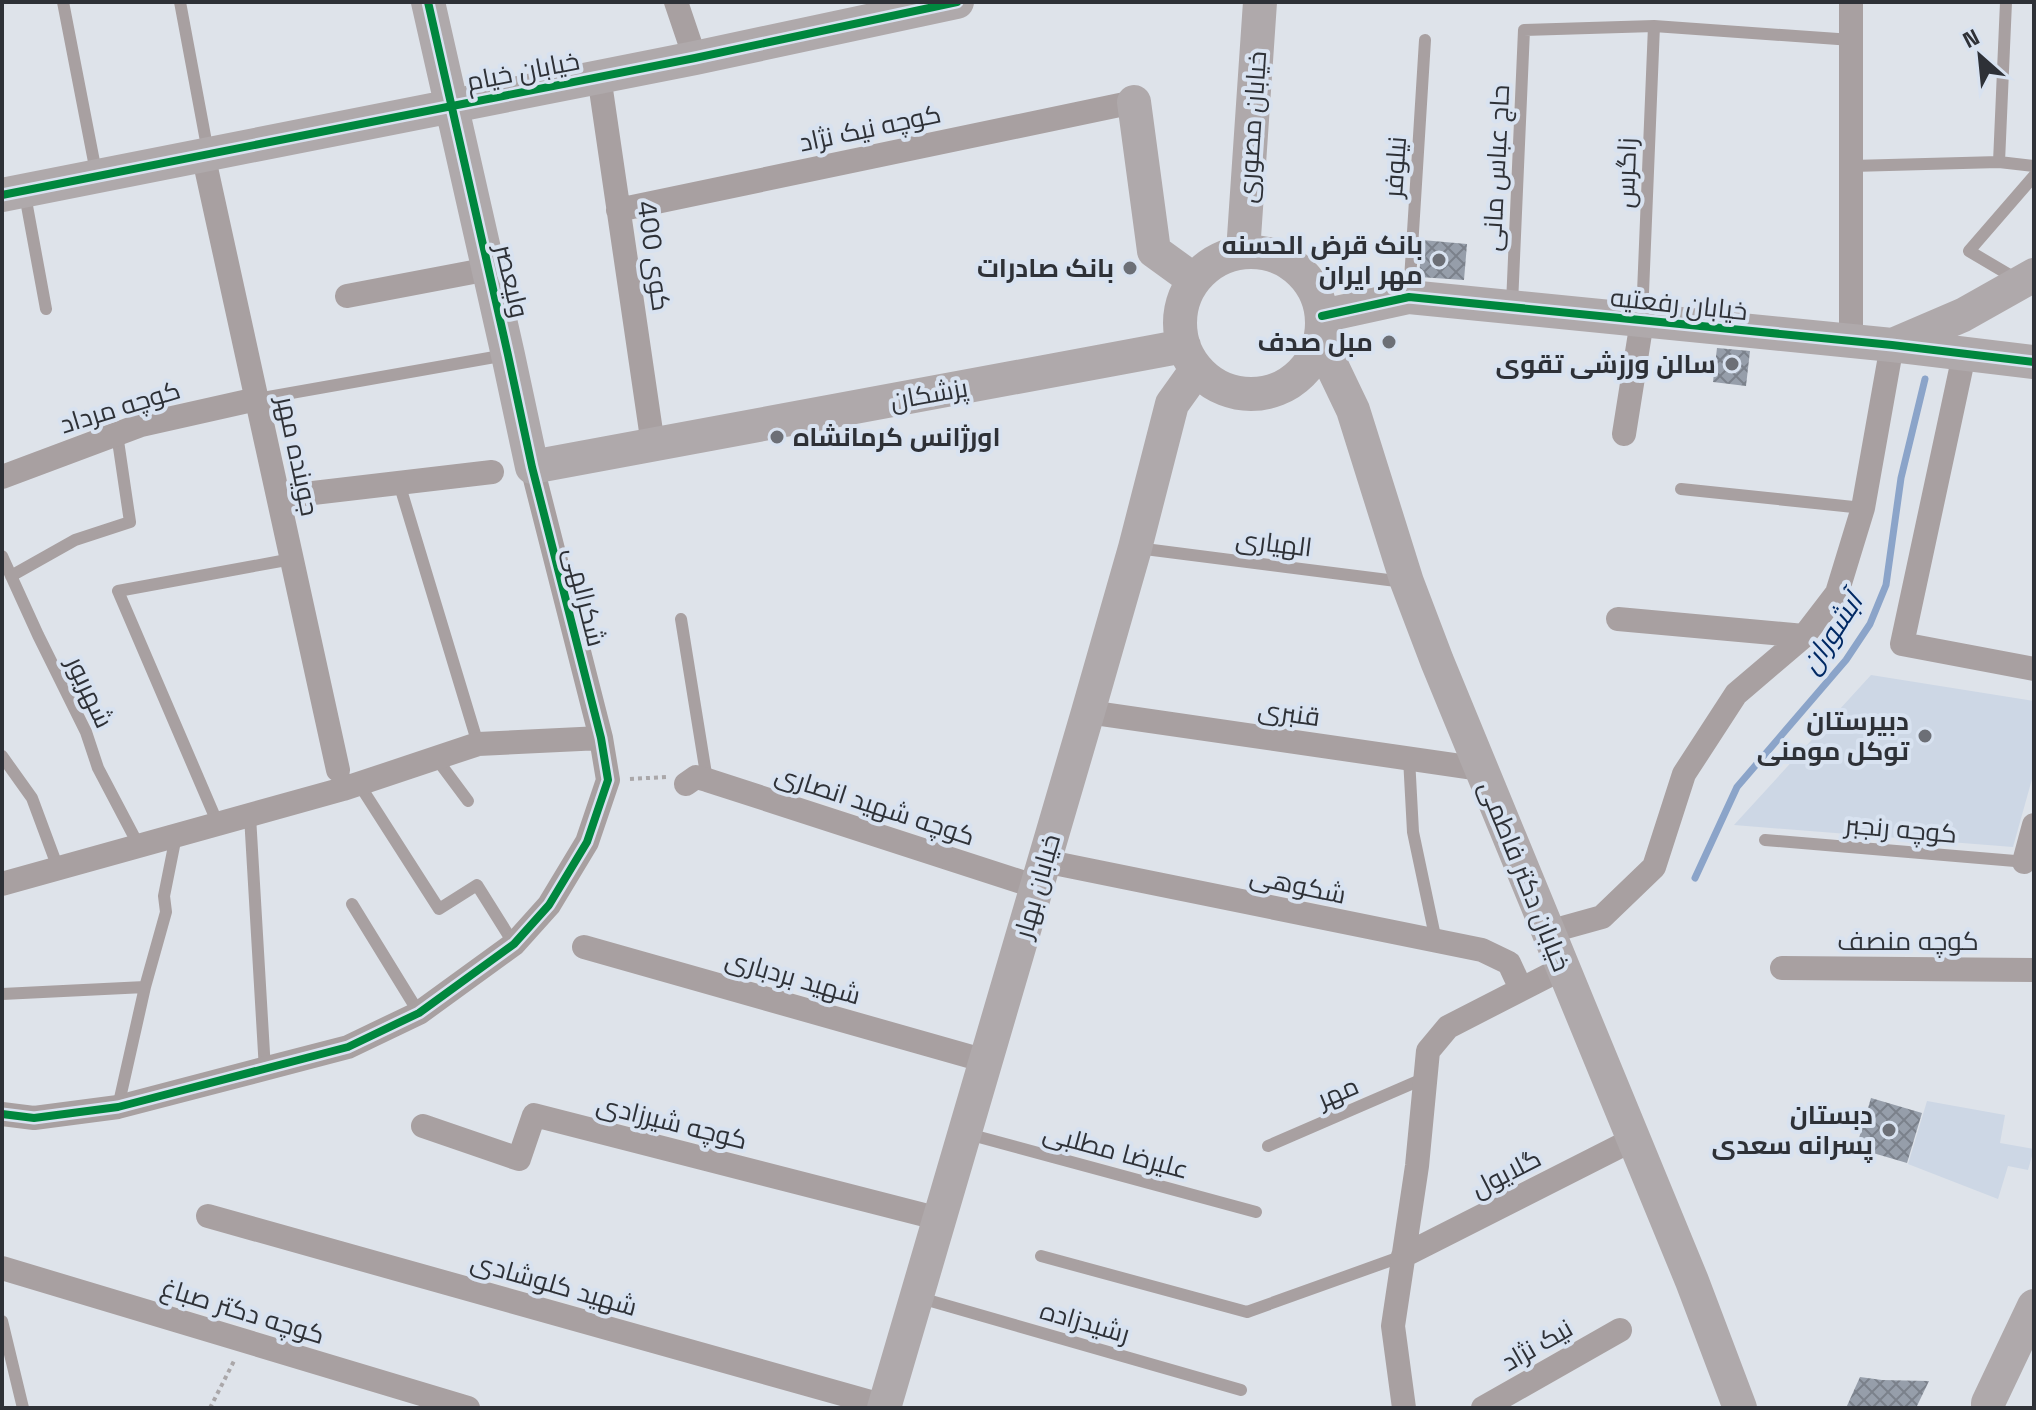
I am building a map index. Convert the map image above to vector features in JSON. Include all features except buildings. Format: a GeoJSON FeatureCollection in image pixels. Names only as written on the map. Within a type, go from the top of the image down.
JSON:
{"type":"FeatureCollection","features":[{"type":"Feature","properties":{"kind":"street","name":"ولیعصر"},"geometry":{"type":"LineString","coordinates":[[428,2],[532,467]]}},
{"type":"Feature","properties":{"kind":"street"},"geometry":{"type":"LineString","coordinates":[[676,2],[695,58]]}},
{"type":"Feature","properties":{"kind":"street","name":"خیابان خیام"},"geometry":{"type":"LineString","coordinates":[[13,193],[695,58],[957,2]]}},
{"type":"Feature","properties":{"kind":"street","name":"خیابان مصوری"},"geometry":{"type":"LineString","coordinates":[[1243,252],[1260,2]]}},
{"type":"Feature","properties":{"kind":"street"},"geometry":{"type":"LineString","coordinates":[[1851,2],[1851,342]]}},
{"type":"Feature","properties":{"kind":"street","name":"کوی 400"},"geometry":{"type":"LineString","coordinates":[[599,76],[653,445]]}},
{"type":"Feature","properties":{"kind":"street"},"geometry":{"type":"LineString","coordinates":[[1134,102],[1154,251],[1194,280]]}},
{"type":"Feature","properties":{"kind":"street","name":"کوچه نیک نژاد"},"geometry":{"type":"LineString","coordinates":[[618,210],[1134,102]]}},
{"type":"Feature","properties":{"kind":"street","name":"جوینده مهر"},"geometry":{"type":"LineString","coordinates":[[206,154],[338,770]]}},
{"type":"Feature","properties":{"kind":"street"},"geometry":{"type":"LineString","coordinates":[[1243,252],[1262,252],[1280,257],[1296,267],[1318,297],[1321,328],[1310,363],[1292,381],[1270,391],[1247,394],[1234,392],[1208,380],[1190,358],[1180,325],[1182,306],[1194,280],[1208,266],[1243,252]]}},
{"type":"Feature","properties":{"kind":"street"},"geometry":{"type":"LineString","coordinates":[[347,296],[489,269]]}},
{"type":"Feature","properties":{"kind":"street"},"geometry":{"type":"LineString","coordinates":[[1548,932],[1602,917],[1654,867],[1684,774],[1727,707],[1736,694],[1804,636],[1837,593],[1863,508],[1892,345],[1963,315],[2028,278]]}},
{"type":"Feature","properties":{"kind":"street","name":"خیابان رفعتیه"},"geometry":{"type":"LineString","coordinates":[[1321,328],[1409,297],[2034,362]]}},
{"type":"Feature","properties":{"kind":"street"},"geometry":{"type":"LineString","coordinates":[[1624,434],[1642,321]]}},
{"type":"Feature","properties":{"kind":"street","name":"خیابان دکتر فاطمی"},"geometry":{"type":"LineString","coordinates":[[1321,328],[1353,410],[1407,582],[1437,661],[1692,1281],[1740,1408]]}},
{"type":"Feature","properties":{"kind":"street"},"geometry":{"type":"LineString","coordinates":[[1964,355],[1902,644],[2034,669]]}},
{"type":"Feature","properties":{"kind":"street","name":"پزشکان"},"geometry":{"type":"LineString","coordinates":[[532,467],[1190,358]]}},
{"type":"Feature","properties":{"kind":"street","name":"خیابان بهار"},"geometry":{"type":"LineString","coordinates":[[885,1407],[1135,548],[1172,404],[1190,358]]}},
{"type":"Feature","properties":{"kind":"street","name":"کوچه مرداد"},"geometry":{"type":"LineString","coordinates":[[2,477],[141,425],[257,399]]}},
{"type":"Feature","properties":{"kind":"street","name":"شکرالهی"},"geometry":{"type":"LineString","coordinates":[[532,467],[601,738],[608,780]]}},
{"type":"Feature","properties":{"kind":"street"},"geometry":{"type":"LineString","coordinates":[[279,497],[492,472]]}},
{"type":"Feature","properties":{"kind":"street"},"geometry":{"type":"LineString","coordinates":[[1618,619],[1804,636]]}},
{"type":"Feature","properties":{"kind":"street","name":"قنبری"},"geometry":{"type":"LineString","coordinates":[[1088,712],[1481,769]]}},
{"type":"Feature","properties":{"kind":"street"},"geometry":{"type":"LineString","coordinates":[[2,884],[359,784],[478,744],[601,738]]}},
{"type":"Feature","properties":{"kind":"street"},"geometry":{"type":"LineString","coordinates":[[2,1114],[34,1118],[118,1107],[348,1047],[419,1013],[514,944],[549,905],[587,842],[608,780]]}},
{"type":"Feature","properties":{"kind":"street","name":"کوچه شهید انصاری"},"geometry":{"type":"LineString","coordinates":[[696,780],[1041,874]]}},
{"type":"Feature","properties":{"kind":"street"},"geometry":{"type":"LineString","coordinates":[[2029,862],[2034,825]]}},
{"type":"Feature","properties":{"kind":"street","name":"شکوهی"},"geometry":{"type":"LineString","coordinates":[[1041,874],[1482,950],[1509,963],[1521,989]]}},
{"type":"Feature","properties":{"kind":"street","name":"شهید بردباری"},"geometry":{"type":"LineString","coordinates":[[584,947],[986,1061]]}},
{"type":"Feature","properties":{"kind":"street"},"geometry":{"type":"LineString","coordinates":[[1404,1408],[1393,1326],[1417,1166],[1428,1051],[1448,1027],[1563,968]]}},
{"type":"Feature","properties":{"kind":"street","name":"کوچه منصف"},"geometry":{"type":"LineString","coordinates":[[1782,968],[2034,970]]}},
{"type":"Feature","properties":{"kind":"street","name":"کوچه شیرزادی"},"geometry":{"type":"LineString","coordinates":[[423,1126],[519,1159],[534,1115],[940,1219]]}},
{"type":"Feature","properties":{"kind":"street","name":"گلایول"},"geometry":{"type":"LineString","coordinates":[[1403,1256],[1634,1139]]}},
{"type":"Feature","properties":{"kind":"street","name":"شهید کلوشادی"},"geometry":{"type":"LineString","coordinates":[[208,1216],[885,1407]]}},
{"type":"Feature","properties":{"kind":"street","name":"کوچه دکتر صباغ"},"geometry":{"type":"LineString","coordinates":[[2,1268],[468,1408]]}},
{"type":"Feature","properties":{"kind":"street"},"geometry":{"type":"LineString","coordinates":[[1985,1406],[2034,1306]]}},
{"type":"Feature","properties":{"kind":"street","name":"نیک نژاد"},"geometry":{"type":"LineString","coordinates":[[1483,1408],[1620,1330]]}},
{"type":"Feature","properties":{"kind":"lane"},"geometry":{"type":"LineString","coordinates":[[63,2],[97,175]]}},
{"type":"Feature","properties":{"kind":"lane"},"geometry":{"type":"LineString","coordinates":[[180,2],[206,154]]}},
{"type":"Feature","properties":{"kind":"lane"},"geometry":{"type":"LineString","coordinates":[[1999,162],[2006,2]]}},
{"type":"Feature","properties":{"kind":"lane"},"geometry":{"type":"LineString","coordinates":[[1654,26],[1852,40]]}},
{"type":"Feature","properties":{"kind":"lane","name":"حاج عباس مانی"},"geometry":{"type":"LineString","coordinates":[[1512,307],[1524,30],[1654,26]]}},
{"type":"Feature","properties":{"kind":"lane","name":"زاگرس"},"geometry":{"type":"LineString","coordinates":[[1642,321],[1654,26]]}},
{"type":"Feature","properties":{"kind":"lane","name":"نیلوفر"},"geometry":{"type":"LineString","coordinates":[[1409,297],[1425,40]]}},
{"type":"Feature","properties":{"kind":"lane"},"geometry":{"type":"LineString","coordinates":[[1852,166],[1999,162],[2034,166]]}},
{"type":"Feature","properties":{"kind":"lane"},"geometry":{"type":"LineString","coordinates":[[2028,278],[1969,251],[2034,176]]}},
{"type":"Feature","properties":{"kind":"lane"},"geometry":{"type":"LineString","coordinates":[[13,193],[46,309]]}},
{"type":"Feature","properties":{"kind":"lane"},"geometry":{"type":"LineString","coordinates":[[257,399],[508,355]]}},
{"type":"Feature","properties":{"kind":"lane"},"geometry":{"type":"LineString","coordinates":[[11,576],[75,540],[130,522],[117,434]]}},
{"type":"Feature","properties":{"kind":"lane"},"geometry":{"type":"LineString","coordinates":[[399,483],[478,744]]}},
{"type":"Feature","properties":{"kind":"lane"},"geometry":{"type":"LineString","coordinates":[[1681,489],[1863,508]]}},
{"type":"Feature","properties":{"kind":"lane","name":"الهیاری"},"geometry":{"type":"LineString","coordinates":[[1135,548],[1407,582]]}},
{"type":"Feature","properties":{"kind":"lane","name":"شهریور"},"geometry":{"type":"LineString","coordinates":[[2,556],[86,732],[98,768],[139,846]]}},
{"type":"Feature","properties":{"kind":"lane"},"geometry":{"type":"LineString","coordinates":[[218,824],[118,591],[292,559]]}},
{"type":"Feature","properties":{"kind":"lane"},"geometry":{"type":"LineString","coordinates":[[681,619],[696,780]]}},
{"type":"Feature","properties":{"kind":"lane"},"geometry":{"type":"LineString","coordinates":[[2,756],[32,798],[58,868]]}},
{"type":"Feature","properties":{"kind":"lane"},"geometry":{"type":"LineString","coordinates":[[436,758],[468,801]]}},
{"type":"Feature","properties":{"kind":"lane"},"geometry":{"type":"LineString","coordinates":[[1409,758],[1413,832],[1437,942]]}},
{"type":"Feature","properties":{"kind":"lane"},"geometry":{"type":"LineString","coordinates":[[359,784],[439,909],[477,885],[514,944]]}},
{"type":"Feature","properties":{"kind":"lane"},"geometry":{"type":"LineString","coordinates":[[250,816],[265,1070]]}},
{"type":"Feature","properties":{"kind":"lane"},"geometry":{"type":"LineString","coordinates":[[118,1107],[145,987],[166,912],[164,896],[176,836]]}},
{"type":"Feature","properties":{"kind":"lane","name":"کوچه رنجبر"},"geometry":{"type":"LineString","coordinates":[[1765,840],[2029,862]]}},
{"type":"Feature","properties":{"kind":"lane"},"geometry":{"type":"LineString","coordinates":[[352,904],[419,1013]]}},
{"type":"Feature","properties":{"kind":"lane"},"geometry":{"type":"LineString","coordinates":[[2,994],[145,987]]}},
{"type":"Feature","properties":{"kind":"lane","name":"مهر"},"geometry":{"type":"LineString","coordinates":[[1268,1146],[1425,1078]]}},
{"type":"Feature","properties":{"kind":"lane","name":"علیرضا مطلبی"},"geometry":{"type":"LineString","coordinates":[[965,1133],[1256,1212]]}},
{"type":"Feature","properties":{"kind":"lane"},"geometry":{"type":"LineString","coordinates":[[1041,1256],[1247,1312],[1403,1256]]}},
{"type":"Feature","properties":{"kind":"lane","name":"رشیدزاده"},"geometry":{"type":"LineString","coordinates":[[917,1297],[1241,1390]]}},
{"type":"Feature","properties":{"kind":"lane"},"geometry":{"type":"LineString","coordinates":[[2,1321],[23,1408]]}},
{"type":"Feature","properties":{"kind":"path"},"geometry":{"type":"LineString","coordinates":[[608,780],[666,777],[696,780]]}},
{"type":"Feature","properties":{"kind":"path"},"geometry":{"type":"LineString","coordinates":[[210,1408],[245,1341]]}},
{"type":"Feature","properties":{"kind":"shaded area","name":"دبیرستان توکل مومنی"},"geometry":{"type":"Polygon","coordinates":[[[1871,675],[2034,701],[2034,772],[2013,847],[1734,825],[1871,675]]]}},
{"type":"Feature","properties":{"kind":"shaded area"},"geometry":{"type":"Polygon","coordinates":[[[1927,1101],[2005,1115],[2000,1143],[2034,1149],[2028,1170],[2008,1166],[1998,1199],[1908,1164],[1927,1101]]]}},
{"type":"Feature","properties":{"kind":"waterway","name":"آبشوران"},"geometry":{"type":"LineString","coordinates":[[1695,878],[1737,787],[1846,660],[1870,624],[1886,585],[1901,478],[1925,379]]}},
{"type":"Feature","properties":{"kind":"cycle path"},"geometry":{"type":"LineString","coordinates":[[2,1114],[34,1118],[118,1107],[348,1047],[419,1013],[514,944],[549,905],[587,842],[608,780],[601,738],[532,467],[428,2]]}},
{"type":"Feature","properties":{"kind":"cycle path"},"geometry":{"type":"LineString","coordinates":[[2,195],[695,58],[957,2]]}},
{"type":"Feature","properties":{"kind":"cycle path"},"geometry":{"type":"LineString","coordinates":[[1322,316],[1409,297],[2034,362]]}},
{"type":"Feature","properties":{"kind":"place","name":"بانک قرض الحسنه مهر ایران"},"geometry":{"type":"Point","coordinates":[1439,260]}},
{"type":"Feature","properties":{"kind":"place","name":"بانک صادرات"},"geometry":{"type":"Point","coordinates":[1130,268]}},
{"type":"Feature","properties":{"kind":"place","name":"مبل صدف"},"geometry":{"type":"Point","coordinates":[1389,342]}},
{"type":"Feature","properties":{"kind":"place","name":"سالن ورزشی تقوی"},"geometry":{"type":"Point","coordinates":[1732,364]}},
{"type":"Feature","properties":{"kind":"place","name":"اورژانس کرمانشاه"},"geometry":{"type":"Point","coordinates":[777,437]}},
{"type":"Feature","properties":{"kind":"place","name":"دبیرستان توکل مومنی"},"geometry":{"type":"Point","coordinates":[1925,736]}},
{"type":"Feature","properties":{"kind":"place","name":"دبستان پسرانه سعدی"},"geometry":{"type":"Point","coordinates":[1889,1130]}}]}
